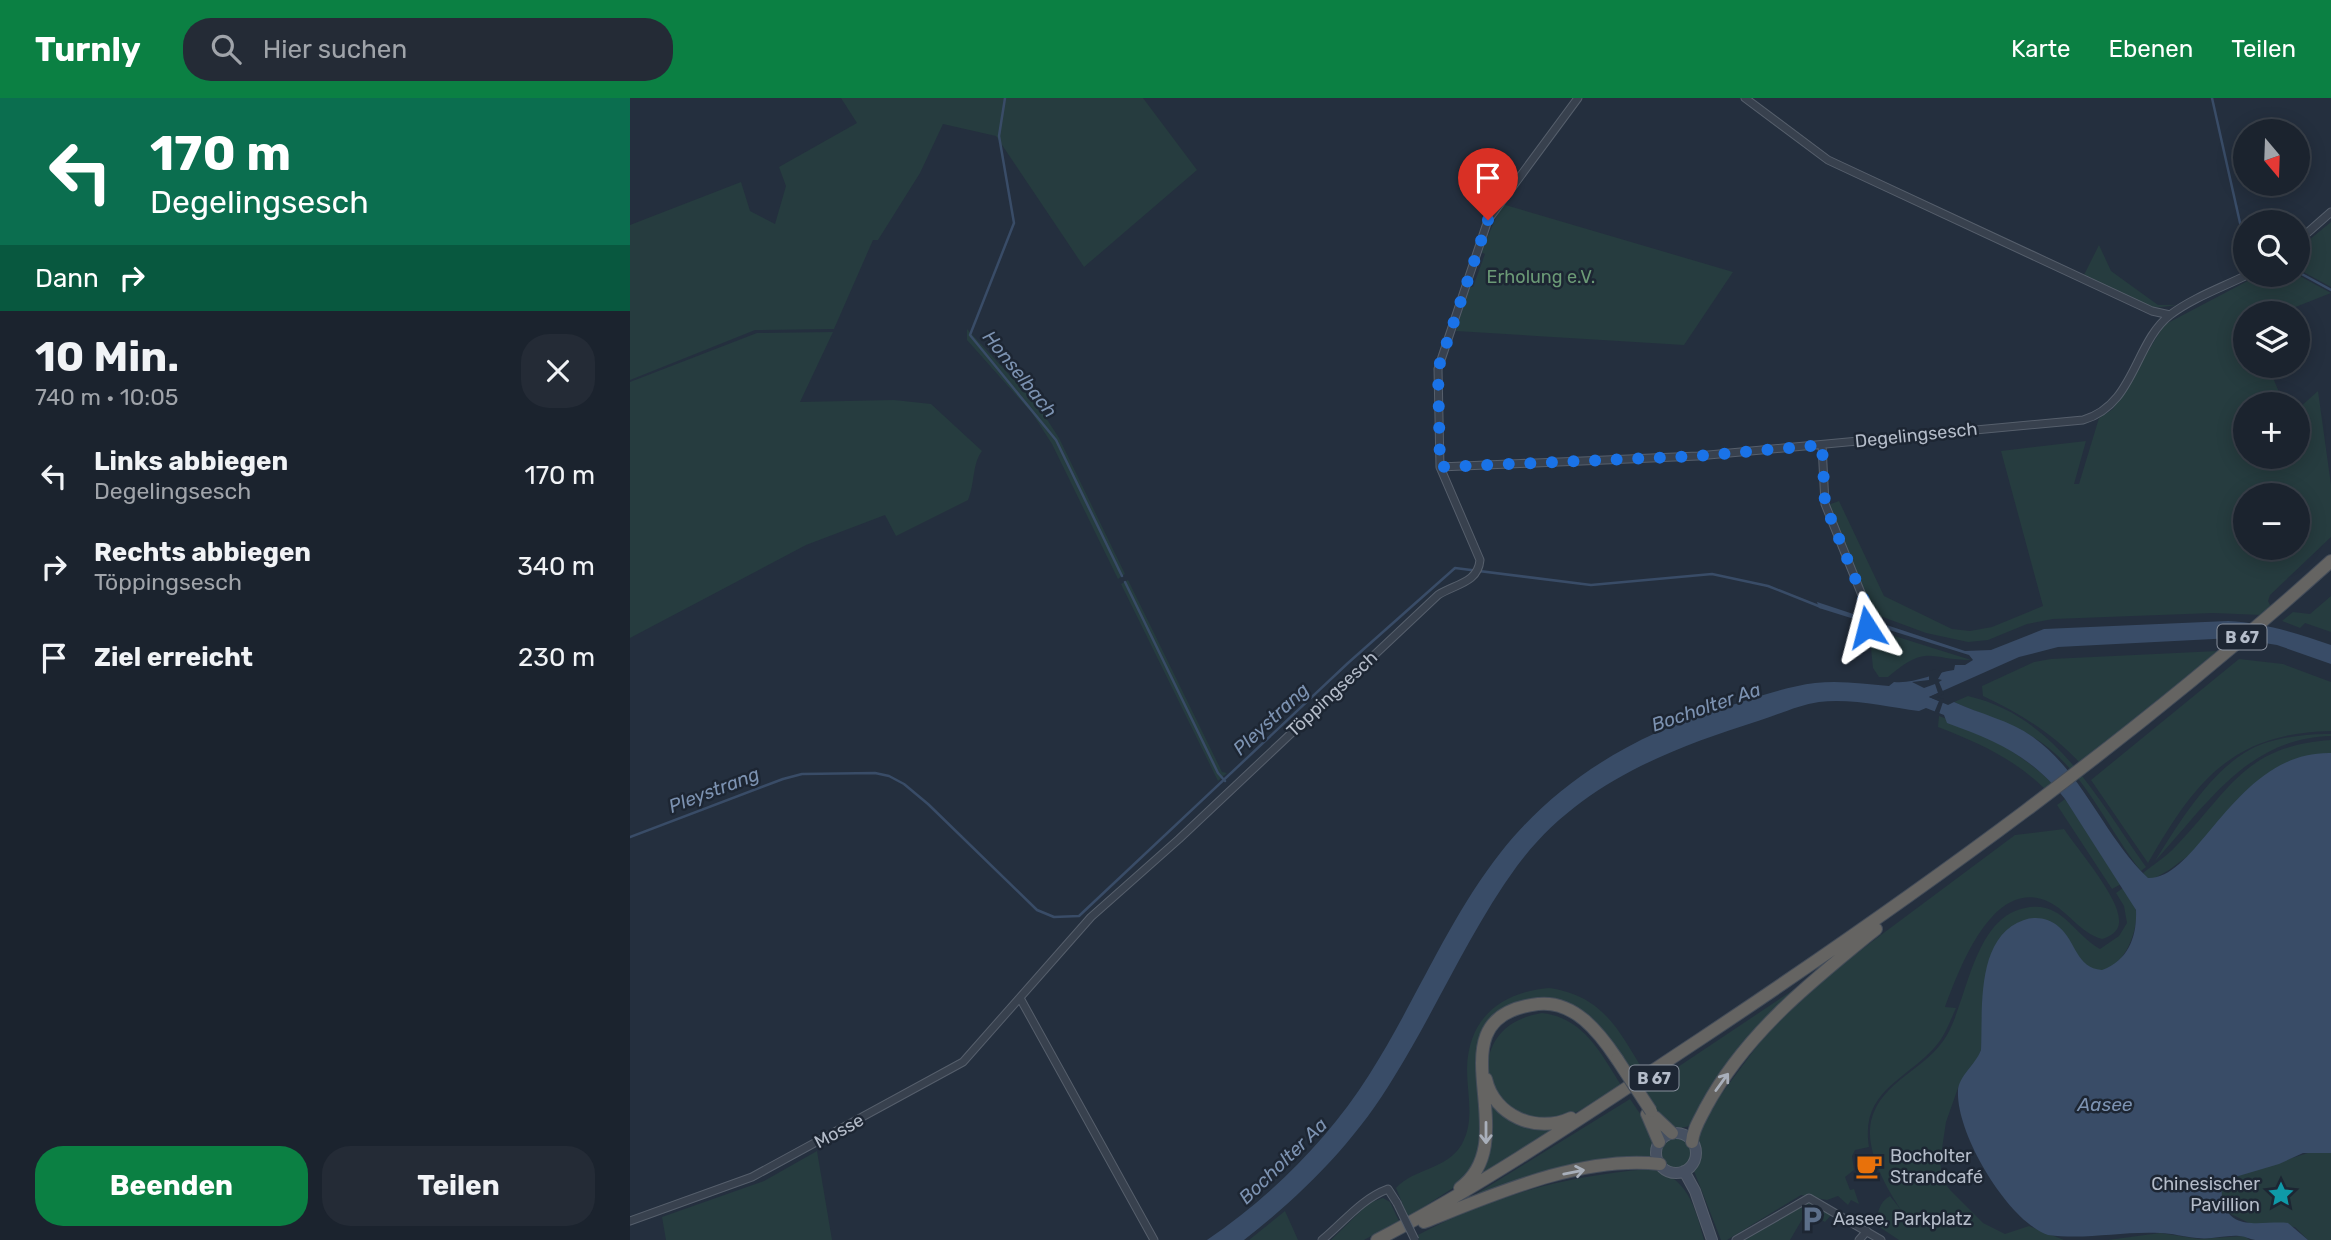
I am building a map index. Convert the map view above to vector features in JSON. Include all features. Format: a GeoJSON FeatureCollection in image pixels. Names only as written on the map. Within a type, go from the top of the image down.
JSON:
{"type":"FeatureCollection","features":[{"type":"Feature","properties":{"kind":"highway","name":"B 67"},"geometry":{"type":"LineString","coordinates":[[2301,592],[2331,561]]}},
{"type":"Feature","properties":{"kind":"highway","name":"B 67"},"geometry":{"type":"LineString","coordinates":[[1692,1142],[1694,1131],[1716,1088],[1762,1028],[1805,986],[2121,741],[2301,592],[2331,571]]}},
{"type":"Feature","properties":{"kind":"highway","name":"B 67"},"geometry":{"type":"LineString","coordinates":[[1391,1236],[1480,1183],[1814,964],[2010,827]]}},
{"type":"Feature","properties":{"kind":"highway","name":"B 67"},"geometry":{"type":"LineString","coordinates":[[1417,1224],[1483,1187],[1689,1056],[1885,922]]}},
{"type":"Feature","properties":{"kind":"highway","name":"B 67"},"geometry":{"type":"LineString","coordinates":[[1391,1236],[1459,1188],[1480,1168],[1488,1134],[1480,1060],[1483,1044],[1500,1019],[1529,1005],[1562,1006],[1591,1026],[1649,1112],[1672,1133]]}},
{"type":"Feature","properties":{"kind":"highway","name":"B 67"},"geometry":{"type":"LineString","coordinates":[[1615,1061],[1589,1029],[1561,1012],[1549,1009],[1520,1013],[1505,1021],[1493,1033],[1485,1052],[1485,1070],[1488,1088],[1503,1108],[1517,1118],[1548,1125],[1564,1121],[1622,1090]]}},
{"type":"Feature","properties":{"kind":"highway","name":"B 67"},"geometry":{"type":"LineString","coordinates":[[1649,1112],[1659,1142]]}},
{"type":"Feature","properties":{"kind":"highway","name":"B 67"},"geometry":{"type":"LineString","coordinates":[[1377,1240],[1530,1182],[1612,1165],[1660,1164]]}},
{"type":"Feature","properties":{"kind":"main road"},"geometry":{"type":"LineString","coordinates":[[1672,1133],[1684,1135],[1692,1142],[1693,1161],[1684,1171],[1673,1172],[1660,1164],[1656,1153],[1659,1142],[1672,1133]]}},
{"type":"Feature","properties":{"kind":"main road"},"geometry":{"type":"LineString","coordinates":[[1684,1171],[1695,1191],[1712,1240]]}},
{"type":"Feature","properties":{"kind":"street","name":"Töppingsesch"},"geometry":{"type":"LineString","coordinates":[[1020,998],[1091,917],[1179,839],[1438,595],[1474,578],[1480,560],[1440,467],[1438,369],[1482,233],[1495,208],[1578,98]]}},
{"type":"Feature","properties":{"kind":"street"},"geometry":{"type":"LineString","coordinates":[[1745,98],[1828,160],[2152,311],[2170,315]]}},
{"type":"Feature","properties":{"kind":"street"},"geometry":{"type":"LineString","coordinates":[[2310,230],[2331,212]]}},
{"type":"Feature","properties":{"kind":"street","name":"Degelingsesch"},"geometry":{"type":"LineString","coordinates":[[1440,467],[1698,456],[2083,420],[2112,405],[2170,315],[2233,282]]}},
{"type":"Feature","properties":{"kind":"street"},"geometry":{"type":"LineString","coordinates":[[1822,445],[1825,504],[1870,616],[1865,636]]}},
{"type":"Feature","properties":{"kind":"street"},"geometry":{"type":"LineString","coordinates":[[1020,998],[1154,1240]]}},
{"type":"Feature","properties":{"kind":"street","name":"Mosse"},"geometry":{"type":"LineString","coordinates":[[630,1221],[752,1177],[951,1069],[963,1062],[1020,998]]}},
{"type":"Feature","properties":{"kind":"street"},"geometry":{"type":"LineString","coordinates":[[1322,1240],[1358,1206],[1388,1189],[1415,1240]]}},
{"type":"Feature","properties":{"kind":"street"},"geometry":{"type":"LineString","coordinates":[[1737,1240],[1809,1198],[1881,1240]]}},
{"type":"Feature","properties":{"kind":"street"},"geometry":{"type":"LineString","coordinates":[[1859,1240],[1867,1231]]}},
{"type":"Feature","properties":{"kind":"green space"},"geometry":{"type":"Polygon","coordinates":[[[841,98],[1143,98],[1197,170],[1084,267],[996,136],[943,124],[920,173],[878,240],[873,240],[834,329],[755,330],[630,380],[630,225],[741,182],[750,211],[775,224],[786,186],[779,167],[857,123],[841,98]]]}},
{"type":"Feature","properties":{"kind":"green space","name":"Erholung e.V."},"geometry":{"type":"Polygon","coordinates":[[[1502,204],[1733,272],[1684,345],[1456,331],[1469,287],[1473,287],[1485,254],[1481,252],[1502,204]]]}},
{"type":"Feature","properties":{"kind":"green space"},"geometry":{"type":"Polygon","coordinates":[[[2331,222],[2331,287],[2310,276],[2310,239],[2331,222]]]}},
{"type":"Feature","properties":{"kind":"green space"},"geometry":{"type":"Polygon","coordinates":[[[2099,245],[2111,271],[2158,305],[2178,305],[2154,308],[2084,275],[2099,245]]]}},
{"type":"Feature","properties":{"kind":"green space"},"geometry":{"type":"Polygon","coordinates":[[[2310,282],[2331,293],[2310,301],[2233,301],[2233,378],[2273,378],[2279,392],[2233,392],[2233,469],[2310,469],[2310,398],[2318,391],[2331,485],[2331,537],[2310,557],[2310,483],[2233,483],[2233,560],[2307,560],[2270,595],[2268,601],[2271,607],[2261,615],[2213,613],[2053,619],[2027,624],[1988,640],[1968,642],[1926,633],[1872,613],[1828,505],[1839,501],[1884,596],[1952,629],[1970,631],[1992,627],[2043,606],[2001,451],[2086,441],[2074,484],[2079,484],[2099,418],[2113,409],[2164,325],[2236,287],[2310,287],[2310,282]]]}},
{"type":"Feature","properties":{"kind":"green space"},"geometry":{"type":"Polygon","coordinates":[[[967,329],[1039,407],[1059,438],[1125,574],[1118,579],[1052,444],[1032,413],[967,340],[967,329]]]}},
{"type":"Feature","properties":{"kind":"green space"},"geometry":{"type":"Polygon","coordinates":[[[833,332],[800,402],[894,400],[931,404],[982,451],[968,500],[896,536],[885,515],[806,545],[630,638],[630,382],[757,333],[833,332]]]}},
{"type":"Feature","properties":{"kind":"green space"},"geometry":{"type":"Polygon","coordinates":[[[1128,580],[1222,772],[1227,773],[1218,781],[1121,584],[1128,580]]]}},
{"type":"Feature","properties":{"kind":"green space"},"geometry":{"type":"Polygon","coordinates":[[[2331,596],[2331,632],[2305,623],[2300,628],[2282,621],[2293,612],[2310,614],[2331,596]]]}},
{"type":"Feature","properties":{"kind":"green space"},"geometry":{"type":"Polygon","coordinates":[[[1869,628],[1971,660],[1921,657],[1888,677],[1879,677],[1873,668],[1869,628]]]}},
{"type":"Feature","properties":{"kind":"green space"},"geometry":{"type":"Polygon","coordinates":[[[2218,651],[2080,763],[2035,725],[1983,696],[1982,686],[2034,662],[2218,651]]]}},
{"type":"Feature","properties":{"kind":"green space"},"geometry":{"type":"Polygon","coordinates":[[[2239,659],[2283,664],[2331,682],[2331,731],[2296,734],[2267,741],[2242,752],[2220,767],[2182,808],[2148,863],[2091,780],[2239,659]]]}},
{"type":"Feature","properties":{"kind":"green space"},"geometry":{"type":"Polygon","coordinates":[[[1968,696],[1999,706],[2050,741],[2092,789],[2146,867],[2141,871],[2066,764],[2033,737],[1954,702],[1968,696]]]}},
{"type":"Feature","properties":{"kind":"green space"},"geometry":{"type":"Polygon","coordinates":[[[1939,716],[1970,728],[1999,744],[2052,783],[2045,789],[2021,768],[1995,752],[1938,727],[1939,716]]]}},
{"type":"Feature","properties":{"kind":"green space"},"geometry":{"type":"Polygon","coordinates":[[[2331,734],[2275,748],[2252,762],[2211,797],[2155,861],[2197,799],[2222,770],[2236,759],[2259,745],[2279,739],[2331,734]]]}},
{"type":"Feature","properties":{"kind":"green space"},"geometry":{"type":"Polygon","coordinates":[[[2331,740],[2331,753],[2327,753],[2169,870],[2155,878],[2147,878],[2143,873],[2172,850],[2226,789],[2258,761],[2278,751],[2302,744],[2331,740]]]}},
{"type":"Feature","properties":{"kind":"green space"},"geometry":{"type":"Polygon","coordinates":[[[2065,799],[2121,884],[2112,889],[2057,805],[2065,799]]]}},
{"type":"Feature","properties":{"kind":"green space"},"geometry":{"type":"Polygon","coordinates":[[[2064,829],[2097,874],[2117,910],[2119,924],[2112,935],[2102,939],[2094,936],[2056,906],[2029,897],[2011,902],[1995,914],[1969,950],[1959,971],[1945,1007],[1956,1008],[1942,1038],[1923,1059],[1887,1089],[1871,1113],[1868,1128],[1869,1147],[1855,1150],[1852,1156],[1854,1170],[1845,1177],[1850,1190],[1854,1189],[1859,1204],[1851,1200],[1848,1205],[1838,1196],[1827,1200],[1801,1195],[1727,1240],[1721,1240],[1694,1171],[1699,1161],[1697,1136],[1714,1104],[1763,1038],[1830,973],[2015,835],[2064,829]]]}},
{"type":"Feature","properties":{"kind":"green space"},"geometry":{"type":"Polygon","coordinates":[[[2123,888],[2136,911],[2134,933],[2123,956],[2106,969],[2096,970],[2085,964],[2064,932],[2019,922],[1992,951],[1981,1050],[1978,1059],[1959,1085],[1946,1122],[1940,1162],[1943,1181],[1983,1223],[2005,1234],[2029,1226],[2064,1240],[1899,1240],[1875,1224],[1886,1198],[1890,1196],[1901,1210],[1883,1179],[1871,1144],[1871,1121],[1876,1107],[1884,1095],[1928,1057],[1947,1035],[1975,961],[1994,927],[2008,915],[2025,908],[2049,909],[2100,949],[2119,936],[2127,923],[2124,906],[2116,893],[2123,888]]]}},
{"type":"Feature","properties":{"kind":"green space"},"geometry":{"type":"Polygon","coordinates":[[[1799,986],[1715,1083],[1690,1126],[1676,1129],[1660,1118],[1645,1089],[1799,986]]]}},
{"type":"Feature","properties":{"kind":"green space"},"geometry":{"type":"Polygon","coordinates":[[[1549,988],[1567,992],[1595,1006],[1616,1027],[1643,1070],[1635,1076],[1606,1037],[1546,999],[1519,1002],[1509,1008],[1485,1033],[1485,1140],[1464,1181],[1408,1217],[1396,1188],[1403,1181],[1456,1153],[1466,1135],[1469,1117],[1469,1051],[1473,1035],[1481,1022],[1490,1011],[1516,995],[1549,988]]]}},
{"type":"Feature","properties":{"kind":"green space"},"geometry":{"type":"Polygon","coordinates":[[[1542,1013],[1557,1016],[1580,1029],[1598,1049],[1621,1085],[1563,1118],[1543,1121],[1522,1117],[1505,1106],[1494,1090],[1488,1072],[1490,1053],[1499,1035],[1516,1021],[1542,1013]]]}},
{"type":"Feature","properties":{"kind":"green space"},"geometry":{"type":"Polygon","coordinates":[[[1486,1094],[1515,1120],[1567,1122],[1464,1190],[1486,1155],[1489,1124],[1486,1094]]]}},
{"type":"Feature","properties":{"kind":"green space"},"geometry":{"type":"Polygon","coordinates":[[[1630,1099],[1654,1134],[1652,1159],[1476,1194],[1630,1099]]]}},
{"type":"Feature","properties":{"kind":"green space"},"geometry":{"type":"Polygon","coordinates":[[[1676,1138],[1687,1142],[1691,1153],[1687,1164],[1676,1168],[1665,1164],[1661,1153],[1665,1142],[1676,1138]]]}},
{"type":"Feature","properties":{"kind":"green space"},"geometry":{"type":"Polygon","coordinates":[[[817,1151],[832,1240],[666,1240],[662,1217],[764,1181],[817,1151]]]}},
{"type":"Feature","properties":{"kind":"green space"},"geometry":{"type":"Polygon","coordinates":[[[2314,1151],[2331,1153],[2331,1240],[2308,1240],[2295,1227],[2251,1224],[2229,1213],[2221,1194],[2225,1180],[2314,1151]]]}},
{"type":"Feature","properties":{"kind":"green space"},"geometry":{"type":"Polygon","coordinates":[[[1648,1169],[1661,1172],[1680,1185],[1693,1204],[1704,1240],[1419,1240],[1418,1235],[1445,1221],[1529,1190],[1588,1177],[1648,1169]]]}},
{"type":"Feature","properties":{"kind":"green space"},"geometry":{"type":"Polygon","coordinates":[[[1383,1198],[1390,1202],[1399,1221],[1364,1240],[1331,1240],[1369,1203],[1383,1198]]]}},
{"type":"Feature","properties":{"kind":"green space"},"geometry":{"type":"Polygon","coordinates":[[[1808,1203],[1831,1215],[1825,1222],[1807,1211],[1790,1240],[1745,1240],[1808,1203]]]}},
{"type":"Feature","properties":{"kind":"green space"},"geometry":{"type":"Polygon","coordinates":[[[1285,1211],[1298,1240],[1249,1240],[1285,1211]]]}},
{"type":"Feature","properties":{"kind":"green space"},"geometry":{"type":"Polygon","coordinates":[[[2160,1233],[2199,1239],[2244,1236],[2250,1240],[2108,1240],[2160,1233]]]}},
{"type":"Feature","properties":{"kind":"water","name":"Aasee"},"geometry":{"type":"Polygon","coordinates":[[[1817,602],[1965,651],[1991,650],[2044,629],[2228,621],[2281,629],[2331,645],[2331,664],[2277,645],[2233,638],[2058,647],[2019,657],[1929,697],[1948,705],[1954,702],[2033,737],[2066,769],[2118,843],[2148,878],[2167,873],[2185,859],[2244,792],[2269,772],[2298,758],[2331,753],[2331,1153],[2303,1153],[2279,1164],[2225,1180],[2222,1191],[2227,1212],[2234,1218],[2250,1223],[2288,1223],[2308,1240],[2255,1240],[2243,1236],[2202,1238],[2165,1233],[2077,1237],[2048,1235],[2033,1227],[2001,1195],[1975,1152],[1960,1109],[1958,1091],[1964,1076],[1981,1050],[1983,996],[1989,958],[2008,929],[2024,920],[2038,918],[2059,927],[2081,959],[2093,968],[2102,970],[2119,960],[2130,946],[2135,929],[2136,910],[2065,799],[2026,761],[1981,736],[1947,723],[1944,715],[1926,708],[1919,711],[1831,701],[1811,703],[1657,758],[1595,792],[1567,813],[1541,838],[1500,891],[1394,1077],[1345,1145],[1287,1205],[1244,1240],[1207,1240],[1275,1186],[1335,1122],[1386,1047],[1448,933],[1482,878],[1523,827],[1572,783],[1627,747],[1657,732],[1766,694],[1824,682],[1889,686],[1894,682],[1954,670],[1955,665],[1965,665],[1973,660],[1969,655],[1819,608],[1817,602]]]}},
{"type":"Feature","properties":{"kind":"pier"},"geometry":{"type":"Polygon","coordinates":[[[1936,669],[1942,672],[1938,679],[1942,680],[1939,682],[1944,694],[1937,697],[1944,699],[1939,714],[1934,713],[1939,701],[1929,697],[1938,693],[1935,684],[1924,688],[1912,682],[1929,680],[1929,671],[1936,669]]]}},
{"type":"Feature","properties":{"kind":"waterway","name":"Honselbach"},"geometry":{"type":"LineString","coordinates":[[1005,98],[999,136],[1014,223],[970,335],[1056,440],[1122,576]]}},
{"type":"Feature","properties":{"kind":"waterway"},"geometry":{"type":"LineString","coordinates":[[2212,98],[2237,210]]}},
{"type":"Feature","properties":{"kind":"waterway"},"geometry":{"type":"LineString","coordinates":[[2310,279],[2331,290]]}},
{"type":"Feature","properties":{"kind":"waterway","name":"Pleystrang"},"geometry":{"type":"LineString","coordinates":[[630,837],[802,774],[875,773],[889,776],[904,784],[928,804],[1037,910],[1054,917],[1079,916],[1348,663],[1455,568],[1591,585],[1712,574],[1768,586],[1821,607]]}},
{"type":"Feature","properties":{"kind":"waterway","name":"Honselbach"},"geometry":{"type":"LineString","coordinates":[[1125,582],[1218,773],[1225,781]]}},
{"type":"Feature","properties":{"kind":"place","name":"Bocholter Strandcafé"},"geometry":{"type":"Point","coordinates":[1869,1166]}},
{"type":"Feature","properties":{"kind":"place","name":"Chinesischer Pavillion"},"geometry":{"type":"Point","coordinates":[2281,1194]}},
{"type":"Feature","properties":{"kind":"place","name":"Aasee, Parkplatz"},"geometry":{"type":"Point","coordinates":[1812,1219]}},
{"type":"Feature","properties":{"kind":"route"},"geometry":{"type":"LineString","coordinates":[[1488,220],[1438,369],[1440,467],[1698,456],[1822,445],[1825,504],[1870,615],[1867,627]]}},
{"type":"Feature","properties":{"kind":"water label","name":"Bocholter Aa"},"geometry":{"type":"Point","coordinates":[1706,707]}},
{"type":"Feature","properties":{"kind":"water label","name":"Bocholter Aa"},"geometry":{"type":"Point","coordinates":[1283,1161]}}]}
